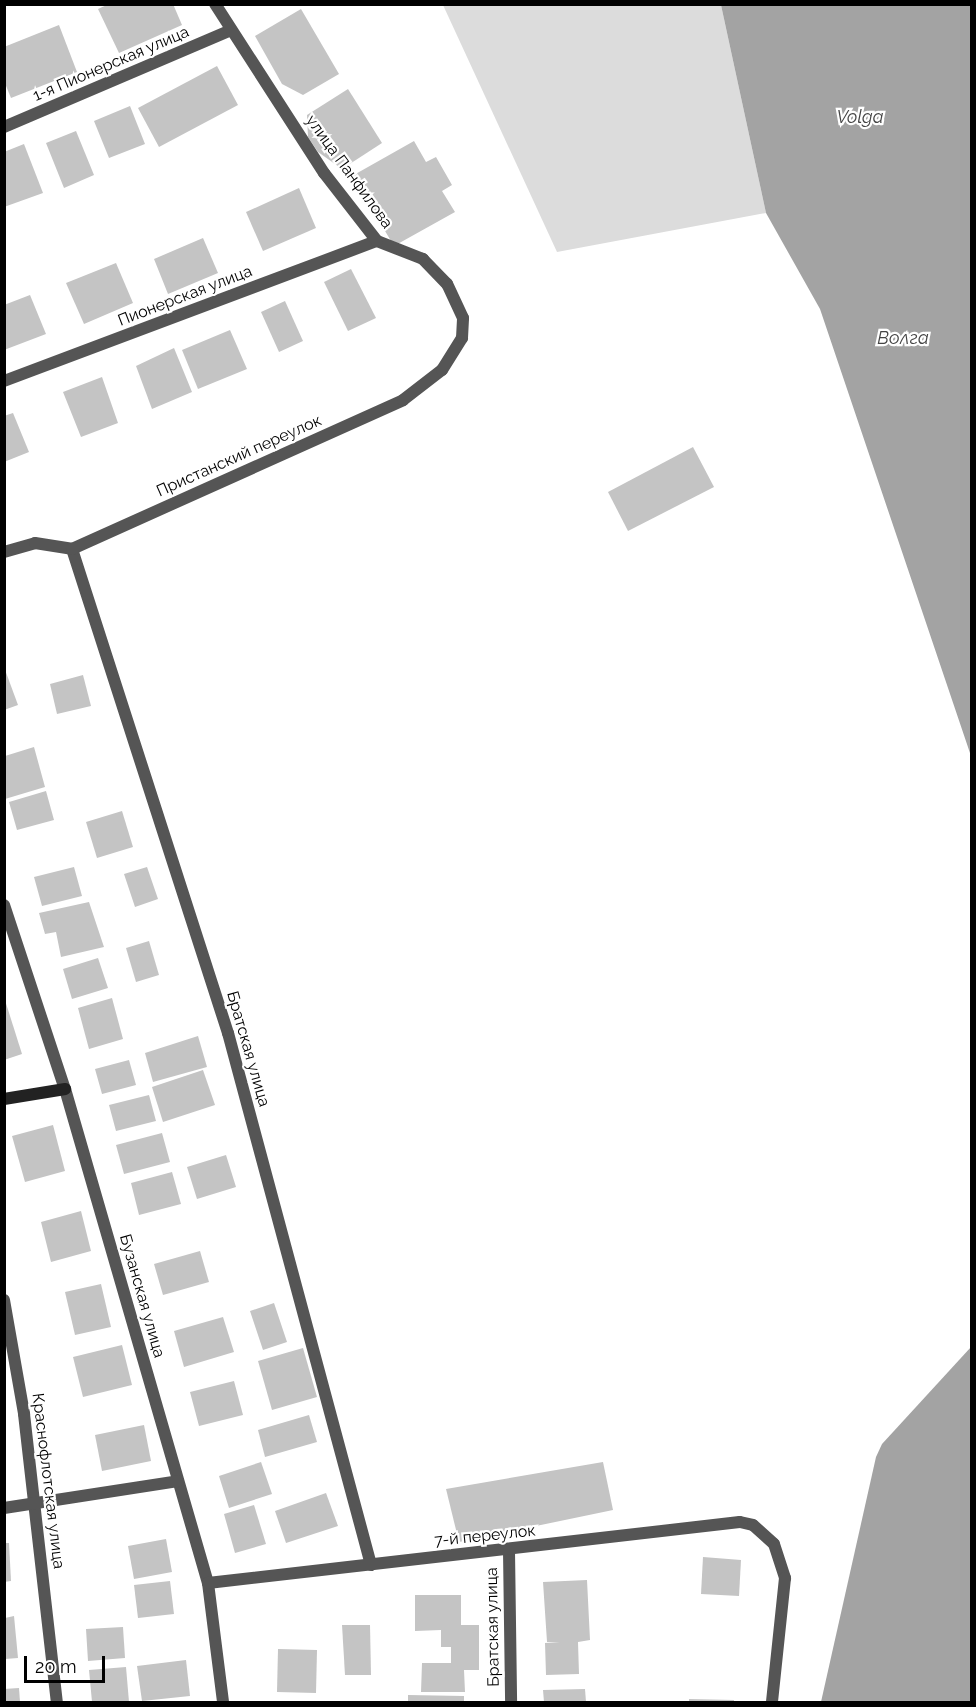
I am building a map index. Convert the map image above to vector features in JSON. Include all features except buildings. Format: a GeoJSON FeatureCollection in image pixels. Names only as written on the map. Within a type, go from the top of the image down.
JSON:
{"type":"FeatureCollection","features":[{"type":"Feature","properties":{"kind":"street","name":"улица Панфилова"},"geometry":{"type":"LineString","coordinates":[[215,4],[324,173],[377,241],[433,267],[456,299],[463,318],[462,338]]}},
{"type":"Feature","properties":{"kind":"street","name":"1-я Пионерская улица"},"geometry":{"type":"LineString","coordinates":[[4,127],[231,30]]}},
{"type":"Feature","properties":{"kind":"street","name":"Пионерская улица"},"geometry":{"type":"LineString","coordinates":[[4,381],[377,241]]}},
{"type":"Feature","properties":{"kind":"street","name":"Пристанский переулок"},"geometry":{"type":"LineString","coordinates":[[72,549],[403,400],[442,370],[462,338]]}},
{"type":"Feature","properties":{"kind":"street"},"geometry":{"type":"LineString","coordinates":[[4,552],[35,543],[72,549]]}},
{"type":"Feature","properties":{"kind":"street","name":"Братская улица"},"geometry":{"type":"LineString","coordinates":[[72,549],[228,1033],[371,1565]]}},
{"type":"Feature","properties":{"kind":"street","name":"Бузанская улица"},"geometry":{"type":"LineString","coordinates":[[4,905],[65,1089],[208,1582],[223,1702]]}},
{"type":"Feature","properties":{"kind":"street"},"geometry":{"type":"LineString","coordinates":[[4,1099],[65,1089]]}},
{"type":"Feature","properties":{"kind":"street","name":"Краснофлотская улица"},"geometry":{"type":"LineString","coordinates":[[4,1300],[35,1503],[57,1702]]}},
{"type":"Feature","properties":{"kind":"street"},"geometry":{"type":"LineString","coordinates":[[4,1508],[178,1481]]}},
{"type":"Feature","properties":{"kind":"street","name":"7-й переулок"},"geometry":{"type":"LineString","coordinates":[[208,1582],[509,1551],[740,1522],[764,1532],[774,1544],[785,1578],[772,1702]]}},
{"type":"Feature","properties":{"kind":"street","name":"Братская улица"},"geometry":{"type":"LineString","coordinates":[[509,1551],[511,1702]]}},
{"type":"Feature","properties":{"kind":"shaded area"},"geometry":{"type":"Polygon","coordinates":[[[443,5],[721,5],[766,213],[557,252],[443,5]]]}},
{"type":"Feature","properties":{"kind":"water"},"geometry":{"type":"Polygon","coordinates":[[[721,5],[971,5],[971,756],[820,309],[766,213],[721,5]]]}},
{"type":"Feature","properties":{"kind":"water"},"geometry":{"type":"Polygon","coordinates":[[[971,1347],[971,1702],[821,1702],[876,1457],[882,1444],[971,1347]]]}},
{"type":"Feature","properties":{"kind":"water label","name":"Volga"},"geometry":{"type":"Point","coordinates":[860,117]}},
{"type":"Feature","properties":{"kind":"water label","name":"Волга"},"geometry":{"type":"Point","coordinates":[903,338]}}]}
